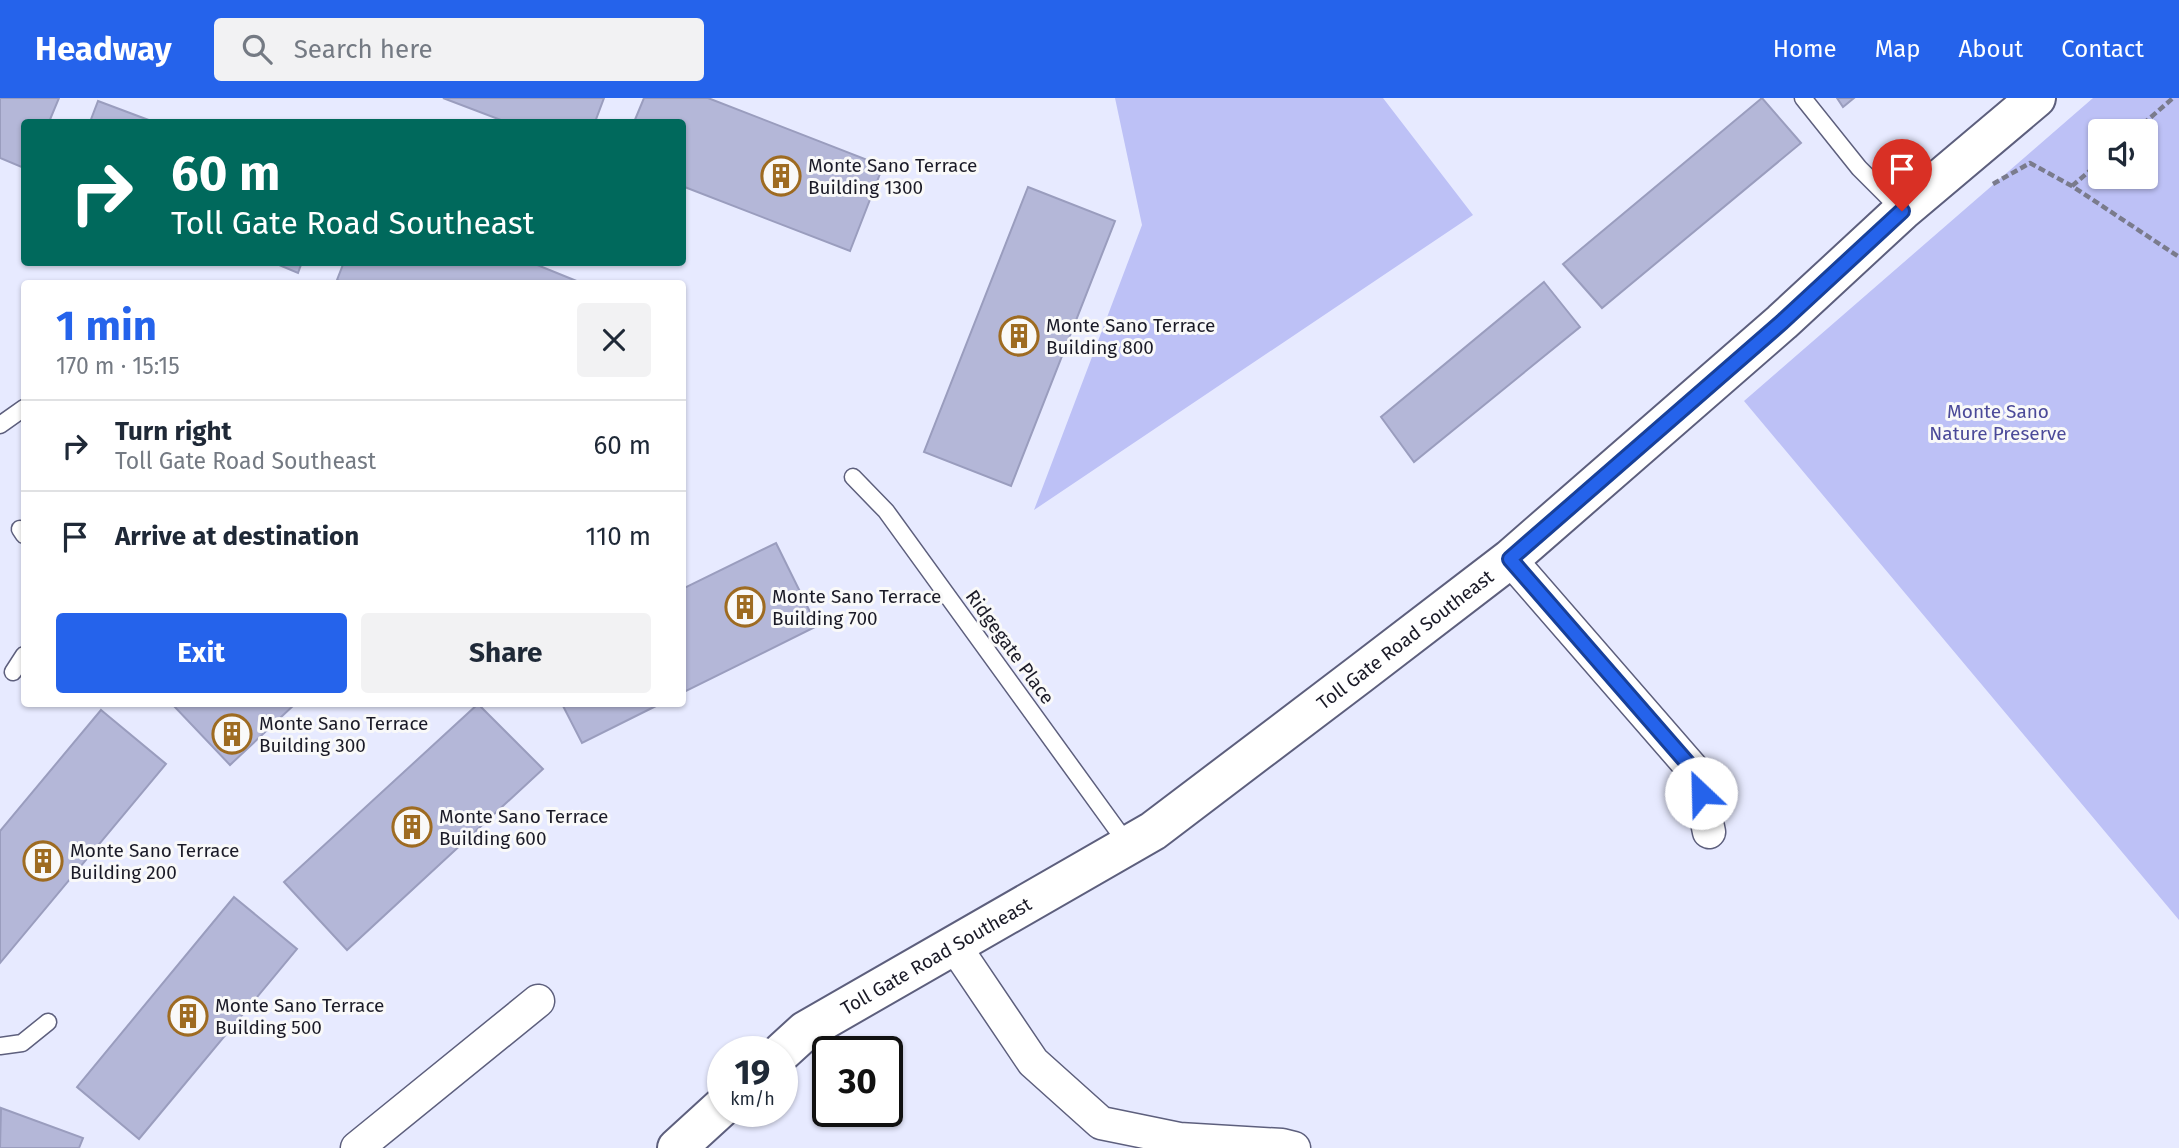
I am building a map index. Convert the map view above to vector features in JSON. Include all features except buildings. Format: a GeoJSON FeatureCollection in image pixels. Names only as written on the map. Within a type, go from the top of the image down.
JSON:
{"type":"FeatureCollection","features":[{"type":"Feature","properties":{"kind":"street","name":"Toll Gate Road Southeast"},"geometry":{"type":"LineString","coordinates":[[798,1037],[1153,831],[1510,559],[1782,322],[1902,211],[2036,98]]}},
{"type":"Feature","properties":{"kind":"street"},"geometry":{"type":"LineString","coordinates":[[1510,559],[1697,774],[1709,832]]}},
{"type":"Feature","properties":{"kind":"street"},"geometry":{"type":"LineString","coordinates":[[954,945],[1032,1062],[1101,1123],[1179,1139],[1282,1144],[1294,1148]]}},
{"type":"Feature","properties":{"kind":"street"},"geometry":{"type":"LineString","coordinates":[[357,1148],[538,1001]]}},
{"type":"Feature","properties":{"kind":"street"},"geometry":{"type":"LineString","coordinates":[[677,1148],[707,1121]]}},
{"type":"Feature","properties":{"kind":"lane"},"geometry":{"type":"LineString","coordinates":[[1803,98],[1860,168],[1902,211]]}},
{"type":"Feature","properties":{"kind":"lane"},"geometry":{"type":"LineString","coordinates":[[0,425],[21,410]]}},
{"type":"Feature","properties":{"kind":"lane","name":"Ridgegate Place"},"geometry":{"type":"LineString","coordinates":[[853,477],[886,511],[1128,845]]}},
{"type":"Feature","properties":{"kind":"lane"},"geometry":{"type":"LineString","coordinates":[[13,672],[21,660]]}},
{"type":"Feature","properties":{"kind":"lane"},"geometry":{"type":"LineString","coordinates":[[0,1046],[22,1043],[48,1021]]}},
{"type":"Feature","properties":{"kind":"path"},"geometry":{"type":"LineString","coordinates":[[2148,119],[2172,98]]}},
{"type":"Feature","properties":{"kind":"path"},"geometry":{"type":"LineString","coordinates":[[1958,163],[1979,187],[1995,183],[2030,163],[2072,186],[2179,257]]}},
{"type":"Feature","properties":{"kind":"path"},"geometry":{"type":"LineString","coordinates":[[2072,186],[2088,172]]}},
{"type":"Feature","properties":{"kind":"green space"},"geometry":{"type":"Polygon","coordinates":[[[1115,98],[1383,98],[1473,215],[1034,510],[1142,225],[1115,98]]]}},
{"type":"Feature","properties":{"kind":"green space","name":"Monte Sano Nature Preserve"},"geometry":{"type":"Polygon","coordinates":[[[2093,98],[2179,98],[2179,920],[1744,401],[2093,98]]]}},
{"type":"Feature","properties":{"kind":"place","name":"Monte Sano Terrace Building 1300"},"geometry":{"type":"Point","coordinates":[781,176]}},
{"type":"Feature","properties":{"kind":"place","name":"Monte Sano Terrace Building 800"},"geometry":{"type":"Point","coordinates":[1019,336]}},
{"type":"Feature","properties":{"kind":"place","name":"Monte Sano Terrace Building 700"},"geometry":{"type":"Point","coordinates":[745,607]}},
{"type":"Feature","properties":{"kind":"place","name":"Monte Sano Terrace Building 300"},"geometry":{"type":"Point","coordinates":[232,734]}},
{"type":"Feature","properties":{"kind":"place","name":"Monte Sano Terrace Building 600"},"geometry":{"type":"Point","coordinates":[412,827]}},
{"type":"Feature","properties":{"kind":"place","name":"Monte Sano Terrace Building 200"},"geometry":{"type":"Point","coordinates":[43,861]}},
{"type":"Feature","properties":{"kind":"place","name":"Monte Sano Terrace Building 500"},"geometry":{"type":"Point","coordinates":[188,1016]}},
{"type":"Feature","properties":{"kind":"route"},"geometry":{"type":"LineString","coordinates":[[1701,793],[1697,774],[1510,559],[1782,322],[1902,211]]}}]}
